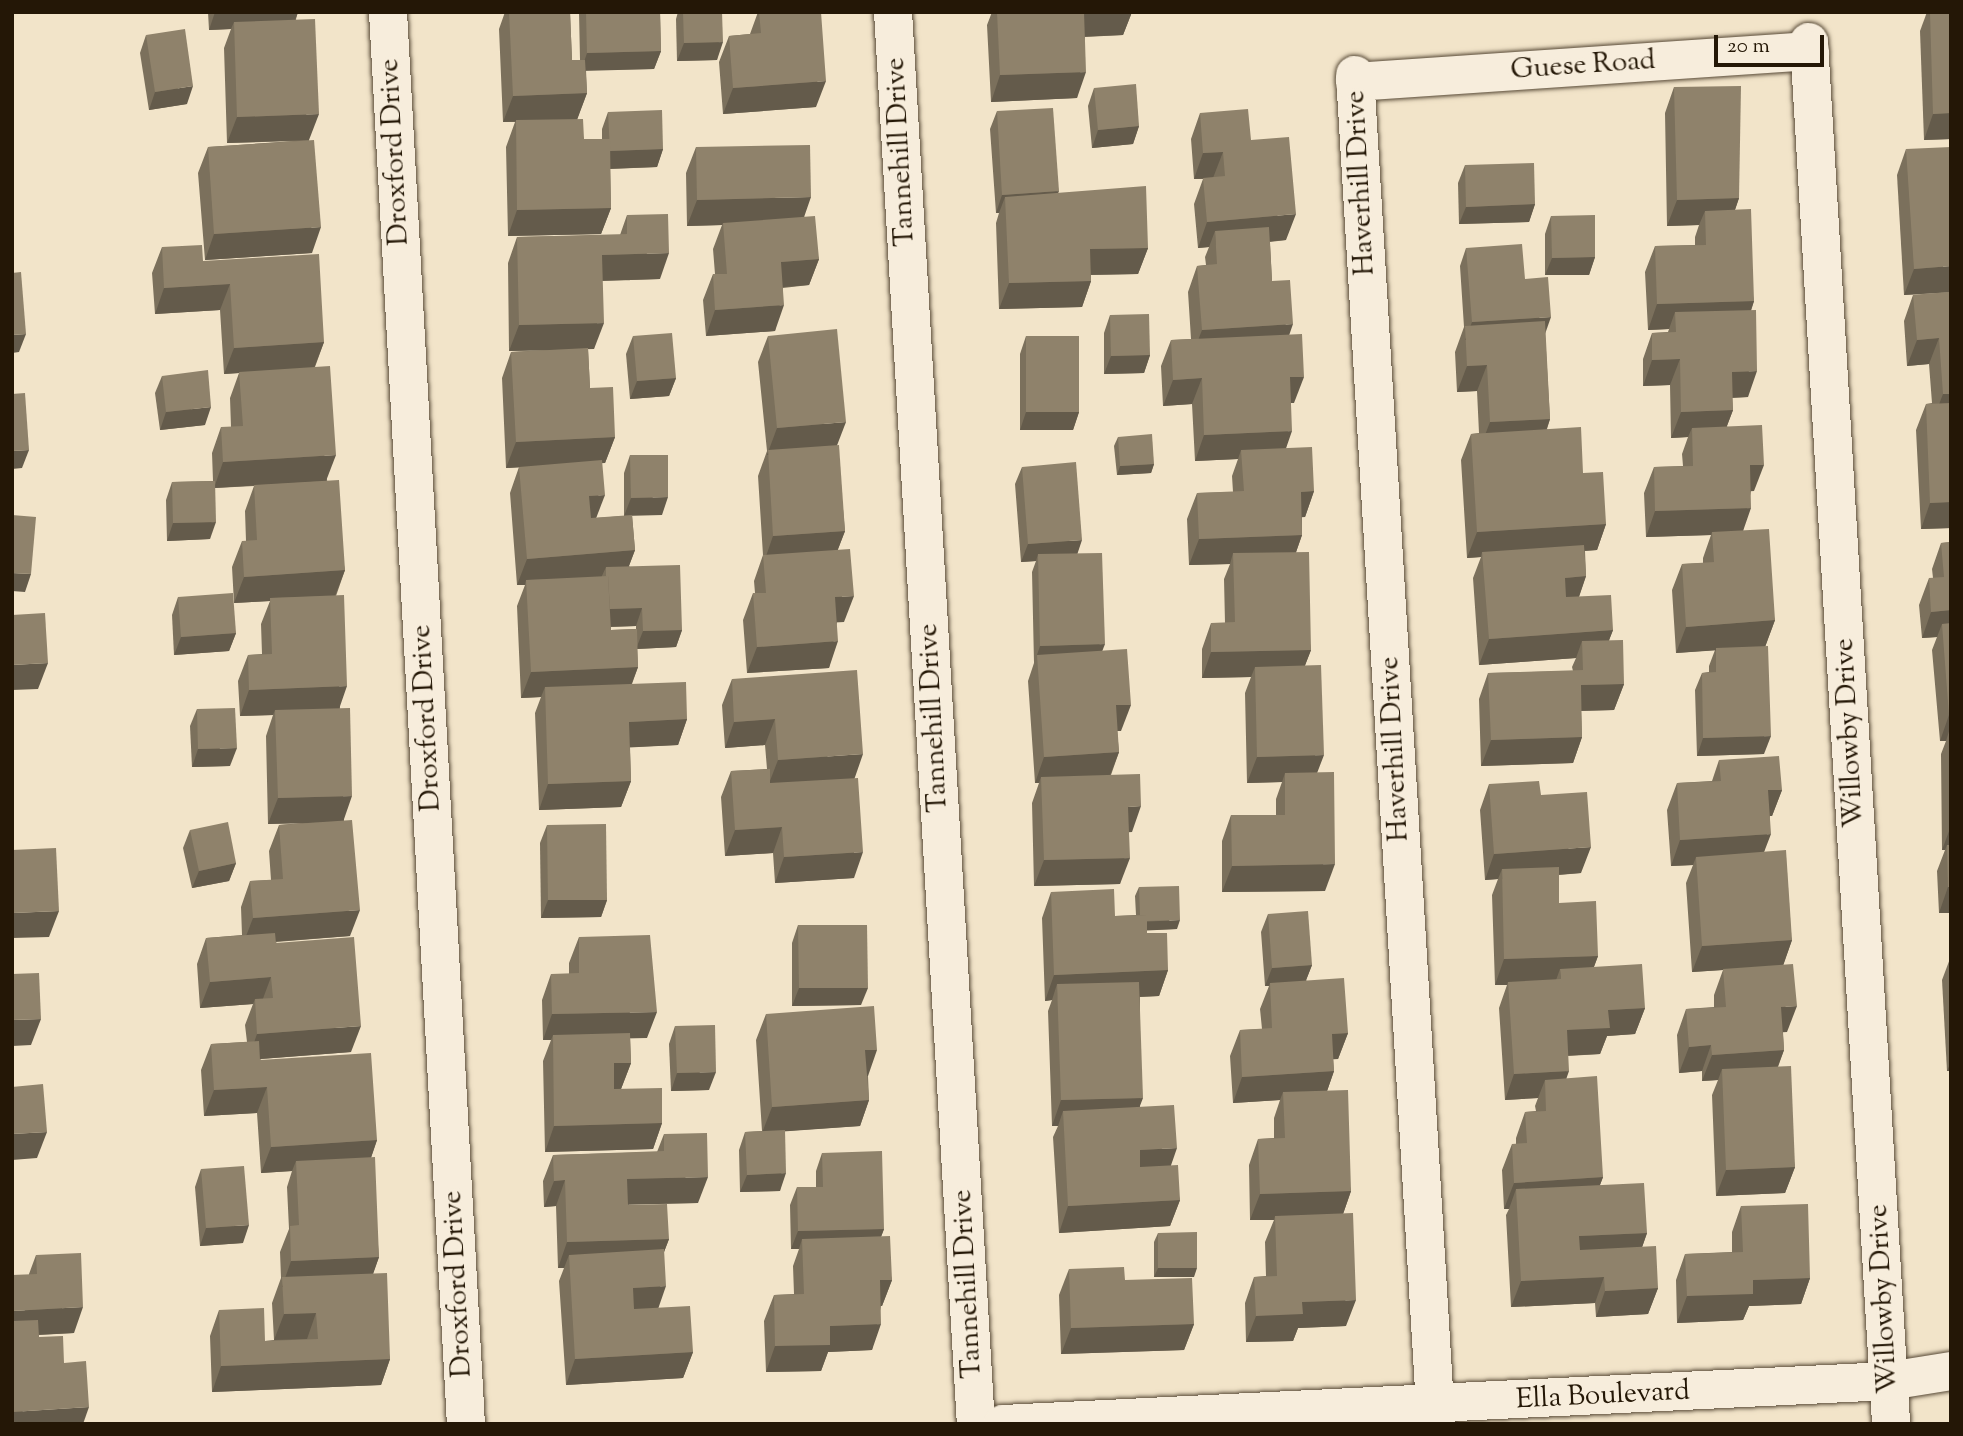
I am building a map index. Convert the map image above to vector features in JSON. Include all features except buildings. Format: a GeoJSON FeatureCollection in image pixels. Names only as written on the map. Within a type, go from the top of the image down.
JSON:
{"type":"FeatureCollection","features":[{"type":"Feature","properties":{"kind":"street","name":"Droxford Drive"},"geometry":{"type":"LineString","coordinates":[[388,12],[466,1424]]}},
{"type":"Feature","properties":{"kind":"street","name":"Tannehill Drive"},"geometry":{"type":"LineString","coordinates":[[892,12],[976,1424]]}},
{"type":"Feature","properties":{"kind":"street","name":"Guese Road"},"geometry":{"type":"LineString","coordinates":[[1355,78],[1810,46]]}},
{"type":"Feature","properties":{"kind":"street","name":"Willowby Drive"},"geometry":{"type":"LineString","coordinates":[[1810,46],[1891,1424]]}},
{"type":"Feature","properties":{"kind":"street","name":"Haverhill Drive"},"geometry":{"type":"LineString","coordinates":[[1355,78],[1436,1414]]}},
{"type":"Feature","properties":{"kind":"street","name":"Ella Boulevard"},"geometry":{"type":"LineString","coordinates":[[1003,1424],[1436,1414],[1889,1381],[1951,1371]]}}]}
